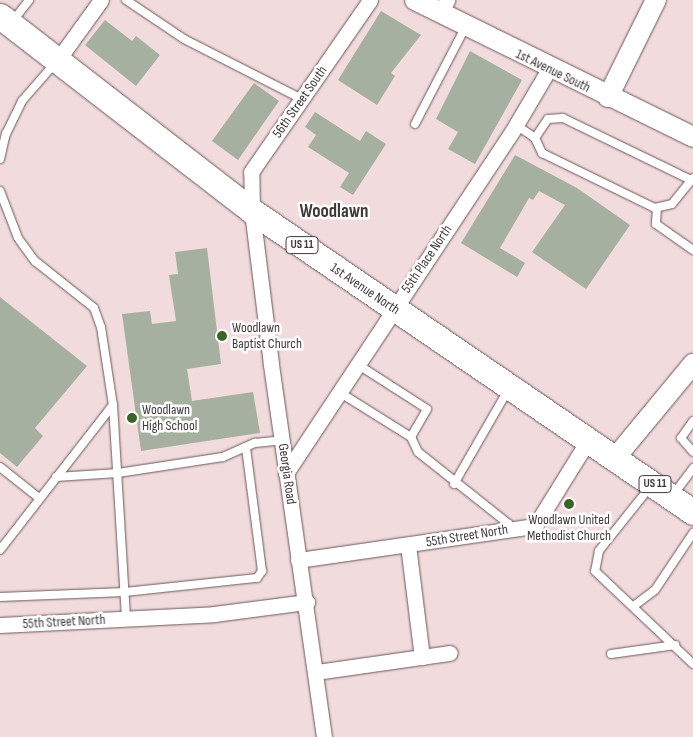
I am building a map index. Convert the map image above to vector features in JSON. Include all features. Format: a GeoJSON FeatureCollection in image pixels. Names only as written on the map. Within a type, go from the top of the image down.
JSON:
{"type":"FeatureCollection","features":[{"type":"Feature","properties":{"kind":"main road","name":"1st Avenue North"},"geometry":{"type":"LineString","coordinates":[[5,20],[252,211],[616,457],[693,512]]}},
{"type":"Feature","properties":{"kind":"street"},"geometry":{"type":"LineString","coordinates":[[57,61],[101,0]]}},
{"type":"Feature","properties":{"kind":"street","name":"56th Street South"},"geometry":{"type":"LineString","coordinates":[[252,211],[251,172],[370,0]]}},
{"type":"Feature","properties":{"kind":"street","name":"1st Avenue South"},"geometry":{"type":"LineString","coordinates":[[415,0],[443,7],[465,28],[693,137]]}},
{"type":"Feature","properties":{"kind":"street"},"geometry":{"type":"LineString","coordinates":[[608,97],[656,0]]}},
{"type":"Feature","properties":{"kind":"street","name":"55th Place North"},"geometry":{"type":"LineString","coordinates":[[286,472],[516,126],[549,69]]}},
{"type":"Feature","properties":{"kind":"street","name":"Georgia Road"},"geometry":{"type":"LineString","coordinates":[[252,211],[298,560],[307,602],[324,737]]}},
{"type":"Feature","properties":{"kind":"street"},"geometry":{"type":"LineString","coordinates":[[616,457],[693,364]]}},
{"type":"Feature","properties":{"kind":"street","name":"55th Street North"},"geometry":{"type":"LineString","coordinates":[[298,560],[535,526],[589,439]]}},
{"type":"Feature","properties":{"kind":"street"},"geometry":{"type":"LineString","coordinates":[[408,545],[422,657]]}},
{"type":"Feature","properties":{"kind":"street","name":"55th Street North"},"geometry":{"type":"LineString","coordinates":[[0,625],[214,614],[307,602]]}},
{"type":"Feature","properties":{"kind":"street"},"geometry":{"type":"LineString","coordinates":[[316,672],[450,654]]}},
{"type":"Feature","properties":{"kind":"lane"},"geometry":{"type":"LineString","coordinates":[[5,20],[29,0]]}},
{"type":"Feature","properties":{"kind":"lane"},"geometry":{"type":"LineString","coordinates":[[126,0],[184,39],[302,99]]}},
{"type":"Feature","properties":{"kind":"lane"},"geometry":{"type":"LineString","coordinates":[[415,124],[465,28]]}},
{"type":"Feature","properties":{"kind":"lane"},"geometry":{"type":"LineString","coordinates":[[0,159],[6,134],[22,101],[57,61]]}},
{"type":"Feature","properties":{"kind":"lane"},"geometry":{"type":"LineString","coordinates":[[516,126],[536,138],[542,153],[657,208],[672,204],[692,179],[563,118],[548,119],[536,138]]}},
{"type":"Feature","properties":{"kind":"lane"},"geometry":{"type":"LineString","coordinates":[[0,191],[18,238],[35,261],[94,308],[113,406],[126,619]]}},
{"type":"Feature","properties":{"kind":"lane"},"geometry":{"type":"LineString","coordinates":[[657,208],[656,224],[693,250]]}},
{"type":"Feature","properties":{"kind":"lane"},"geometry":{"type":"LineString","coordinates":[[357,364],[427,409],[411,437]]}},
{"type":"Feature","properties":{"kind":"lane"},"geometry":{"type":"LineString","coordinates":[[454,484],[511,386]]}},
{"type":"Feature","properties":{"kind":"lane"},"geometry":{"type":"LineString","coordinates":[[339,392],[411,437],[418,452],[454,484],[509,524],[511,530]]}},
{"type":"Feature","properties":{"kind":"lane"},"geometry":{"type":"LineString","coordinates":[[0,550],[113,406]]}},
{"type":"Feature","properties":{"kind":"lane"},"geometry":{"type":"LineString","coordinates":[[693,421],[681,438],[693,452]]}},
{"type":"Feature","properties":{"kind":"lane"},"geometry":{"type":"LineString","coordinates":[[56,477],[118,473],[223,457],[246,447],[282,440]]}},
{"type":"Feature","properties":{"kind":"lane"},"geometry":{"type":"LineString","coordinates":[[0,598],[125,592],[257,578],[262,571],[246,447]]}},
{"type":"Feature","properties":{"kind":"lane"},"geometry":{"type":"LineString","coordinates":[[0,467],[39,498]]}},
{"type":"Feature","properties":{"kind":"lane"},"geometry":{"type":"LineString","coordinates":[[693,468],[662,490],[600,551],[595,571],[635,605],[693,664]]}},
{"type":"Feature","properties":{"kind":"lane"},"geometry":{"type":"LineString","coordinates":[[635,605],[654,590],[693,533]]}},
{"type":"Feature","properties":{"kind":"lane"},"geometry":{"type":"LineString","coordinates":[[612,654],[675,644]]}},
{"type":"Feature","properties":{"kind":"building"},"geometry":{"type":"Polygon","coordinates":[[[381,11],[421,35],[391,73],[395,76],[377,105],[338,80],[381,11]]]}},
{"type":"Feature","properties":{"kind":"building"},"geometry":{"type":"Polygon","coordinates":[[[105,20],[132,41],[136,36],[160,55],[136,86],[85,45],[105,20]]]}},
{"type":"Feature","properties":{"kind":"building"},"geometry":{"type":"Polygon","coordinates":[[[470,51],[522,80],[475,164],[448,149],[458,132],[436,119],[470,51]]]}},
{"type":"Feature","properties":{"kind":"building"},"geometry":{"type":"Polygon","coordinates":[[[254,83],[279,101],[238,160],[212,141],[254,83]]]}},
{"type":"Feature","properties":{"kind":"building"},"geometry":{"type":"Polygon","coordinates":[[[315,112],[360,141],[366,131],[386,144],[353,195],[340,187],[349,173],[308,147],[316,135],[305,127],[315,112]]]}},
{"type":"Feature","properties":{"kind":"building"},"geometry":{"type":"Polygon","coordinates":[[[515,155],[577,188],[630,225],[586,289],[532,252],[565,205],[539,191],[533,200],[529,198],[500,248],[525,263],[517,277],[461,243],[515,155]]]}},
{"type":"Feature","properties":{"kind":"building"},"geometry":{"type":"Polygon","coordinates":[[[207,248],[221,364],[187,369],[192,401],[253,392],[260,433],[141,451],[122,314],[150,311],[152,324],[176,321],[169,275],[178,274],[175,252],[207,248]]]}},
{"type":"Feature","properties":{"kind":"building"},"geometry":{"type":"Polygon","coordinates":[[[0,297],[87,366],[35,428],[43,436],[17,467],[0,453],[0,297]]]}},
{"type":"Feature","properties":{"kind":"place","name":"Woodlawn Baptist Church"},"geometry":{"type":"Point","coordinates":[222,336]}},
{"type":"Feature","properties":{"kind":"place","name":"Woodlawn High School"},"geometry":{"type":"Point","coordinates":[132,418]}},
{"type":"Feature","properties":{"kind":"place","name":"Woodlawn United Methodist Church"},"geometry":{"type":"Point","coordinates":[569,504]}},
{"type":"Feature","properties":{"kind":"district","name":"Woodlawn"},"geometry":{"type":"Point","coordinates":[334,212]}}]}
